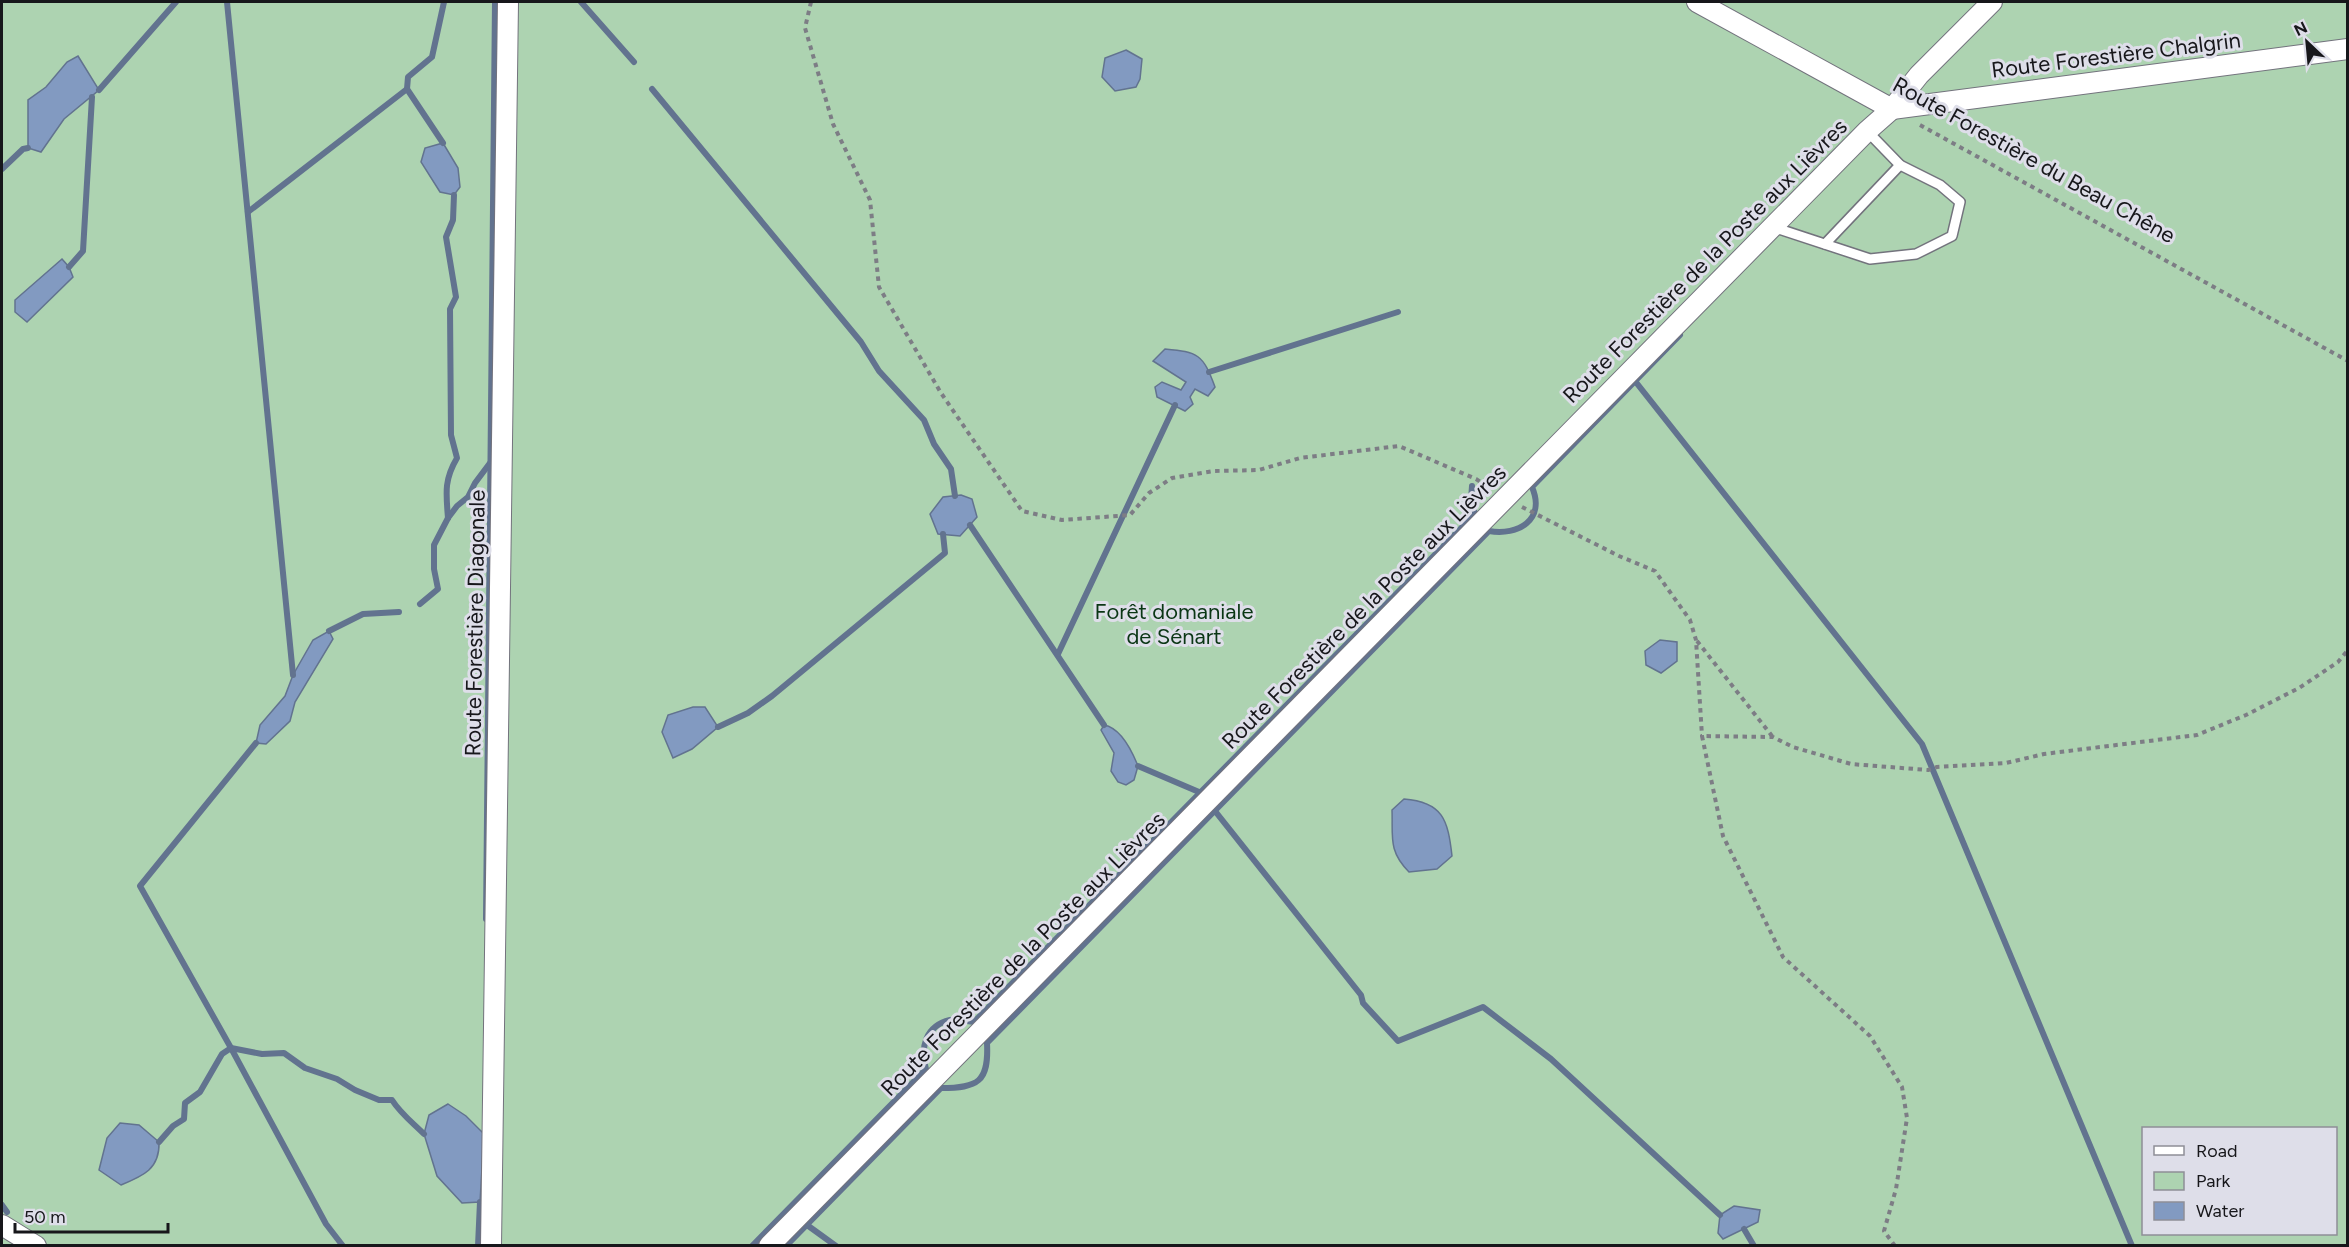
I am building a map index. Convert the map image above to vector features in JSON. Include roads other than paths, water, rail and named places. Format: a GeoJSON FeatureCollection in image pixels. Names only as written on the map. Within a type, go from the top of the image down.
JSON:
{"type":"FeatureCollection","features":[{"type":"Feature","properties":{"kind":"street","name":"Route Forestière Diagonale"},"geometry":{"type":"LineString","coordinates":[[491,1245],[508,2]]}},
{"type":"Feature","properties":{"kind":"street","name":"Route Forestière du Beau Chêne"},"geometry":{"type":"LineString","coordinates":[[1697,2],[1892,109]]}},
{"type":"Feature","properties":{"kind":"street","name":"Route Forestière de la Poste aux Lièvres"},"geometry":{"type":"LineString","coordinates":[[769,1245],[1772,226],[1867,130],[1892,109],[1919,75],[1992,2]]}},
{"type":"Feature","properties":{"kind":"street","name":"Route Forestière Chalgrin"},"geometry":{"type":"LineString","coordinates":[[1892,109],[2348,49]]}},
{"type":"Feature","properties":{"kind":"street"},"geometry":{"type":"LineString","coordinates":[[2,1225],[36,1245]]}},
{"type":"Feature","properties":{"kind":"lane"},"geometry":{"type":"LineString","coordinates":[[1772,226],[1870,259],[1916,254],[1952,236],[1960,202],[1940,185],[1900,165],[1867,130]]}},
{"type":"Feature","properties":{"kind":"lane"},"geometry":{"type":"LineString","coordinates":[[1825,244],[1900,165]]}},
{"type":"Feature","properties":{"kind":"water"},"geometry":{"type":"Polygon","coordinates":[[[1126,50],[1142,59],[1140,79],[1136,87],[1115,91],[1102,77],[1105,58],[1126,50]]]}},
{"type":"Feature","properties":{"kind":"water"},"geometry":{"type":"Polygon","coordinates":[[[78,56],[99,90],[64,119],[41,152],[28,148],[28,100],[46,87],[67,62],[78,56]]]}},
{"type":"Feature","properties":{"kind":"water"},"geometry":{"type":"Polygon","coordinates":[[[443,143],[458,168],[460,187],[454,195],[440,192],[421,162],[425,148],[443,143]]]}},
{"type":"Feature","properties":{"kind":"water"},"geometry":{"type":"Polygon","coordinates":[[[62,259],[69,267],[73,277],[27,322],[15,312],[15,300],[62,259]]]}},
{"type":"Feature","properties":{"kind":"water"},"geometry":{"type":"Polygon","coordinates":[[[1165,349],[1198,357],[1207,368],[1215,387],[1208,396],[1195,389],[1190,397],[1193,404],[1185,411],[1157,397],[1155,387],[1162,382],[1181,390],[1186,382],[1153,361],[1165,349]]]}},
{"type":"Feature","properties":{"kind":"water"},"geometry":{"type":"Polygon","coordinates":[[[961,495],[972,499],[977,517],[960,536],[938,534],[930,514],[943,497],[961,495]]]}},
{"type":"Feature","properties":{"kind":"water"},"geometry":{"type":"Polygon","coordinates":[[[329,631],[333,639],[295,702],[290,721],[266,744],[256,743],[260,725],[285,696],[293,675],[313,640],[329,631]]]}},
{"type":"Feature","properties":{"kind":"water"},"geometry":{"type":"Polygon","coordinates":[[[1660,640],[1677,642],[1677,661],[1661,673],[1646,665],[1645,651],[1660,640]]]}},
{"type":"Feature","properties":{"kind":"water"},"geometry":{"type":"Polygon","coordinates":[[[693,707],[705,707],[718,727],[692,749],[673,758],[662,732],[668,715],[693,707]]]}},
{"type":"Feature","properties":{"kind":"water"},"geometry":{"type":"Polygon","coordinates":[[[1104,725],[1121,735],[1138,766],[1134,780],[1126,785],[1118,782],[1111,771],[1114,753],[1101,730],[1104,725]]]}},
{"type":"Feature","properties":{"kind":"water"},"geometry":{"type":"Polygon","coordinates":[[[1404,799],[1427,804],[1441,815],[1445,823],[1452,856],[1437,869],[1409,872],[1398,857],[1392,836],[1392,810],[1404,799]]]}},
{"type":"Feature","properties":{"kind":"water"},"geometry":{"type":"Polygon","coordinates":[[[448,1104],[466,1116],[484,1134],[480,1202],[462,1203],[437,1176],[424,1134],[429,1115],[448,1104]]]}},
{"type":"Feature","properties":{"kind":"water"},"geometry":{"type":"Polygon","coordinates":[[[120,1123],[139,1125],[159,1142],[157,1159],[149,1170],[121,1185],[99,1170],[107,1138],[120,1123]]]}},
{"type":"Feature","properties":{"kind":"water"},"geometry":{"type":"Polygon","coordinates":[[[1734,1206],[1760,1210],[1758,1222],[1723,1239],[1718,1233],[1720,1215],[1734,1206]]]}},
{"type":"Feature","properties":{"kind":"waterway"},"geometry":{"type":"LineString","coordinates":[[99,90],[176,2]]}},
{"type":"Feature","properties":{"kind":"waterway"},"geometry":{"type":"LineString","coordinates":[[227,2],[293,675]]}},
{"type":"Feature","properties":{"kind":"waterway"},"geometry":{"type":"LineString","coordinates":[[443,143],[407,89],[408,77],[432,57],[444,2]]}},
{"type":"Feature","properties":{"kind":"waterway"},"geometry":{"type":"LineString","coordinates":[[486,919],[495,2]]}},
{"type":"Feature","properties":{"kind":"waterway"},"geometry":{"type":"LineString","coordinates":[[581,2],[634,62]]}},
{"type":"Feature","properties":{"kind":"waterway"},"geometry":{"type":"LineString","coordinates":[[248,212],[407,89]]}},
{"type":"Feature","properties":{"kind":"waterway"},"geometry":{"type":"LineString","coordinates":[[652,89],[861,342],[879,371],[924,420],[934,444],[951,469],[955,496]]}},
{"type":"Feature","properties":{"kind":"waterway"},"geometry":{"type":"LineString","coordinates":[[69,267],[83,251],[92,97]]}},
{"type":"Feature","properties":{"kind":"waterway"},"geometry":{"type":"LineString","coordinates":[[2,169],[23,149],[28,148]]}},
{"type":"Feature","properties":{"kind":"waterway"},"geometry":{"type":"LineString","coordinates":[[448,518],[447,487],[457,458],[451,435],[450,309],[456,297],[446,237],[453,220],[454,195]]}},
{"type":"Feature","properties":{"kind":"waterway"},"geometry":{"type":"LineString","coordinates":[[1209,372],[1398,312]]}},
{"type":"Feature","properties":{"kind":"waterway"},"geometry":{"type":"LineString","coordinates":[[786,1246],[941,1088],[964,1086],[979,1080],[986,1066],[987,1043],[1489,531],[1510,531],[1527,523],[1535,508],[1532,487],[1680,335]]}},
{"type":"Feature","properties":{"kind":"waterway"},"geometry":{"type":"LineString","coordinates":[[1635,381],[1922,744],[2132,1246]]}},
{"type":"Feature","properties":{"kind":"waterway"},"geometry":{"type":"LineString","coordinates":[[1058,654],[1175,405]]}},
{"type":"Feature","properties":{"kind":"waterway"},"geometry":{"type":"LineString","coordinates":[[420,604],[438,589],[434,569],[434,545],[448,518],[468,497],[490,463]]}},
{"type":"Feature","properties":{"kind":"waterway"},"geometry":{"type":"LineString","coordinates":[[752,1246],[926,1069],[924,1046],[935,1027],[950,1020],[974,1022],[1475,514],[1471,500],[1472,486]]}},
{"type":"Feature","properties":{"kind":"waterway"},"geometry":{"type":"LineString","coordinates":[[970,525],[1104,725]]}},
{"type":"Feature","properties":{"kind":"waterway"},"geometry":{"type":"LineString","coordinates":[[718,727],[748,713],[772,696],[945,553],[943,534]]}},
{"type":"Feature","properties":{"kind":"waterway"},"geometry":{"type":"LineString","coordinates":[[329,631],[363,614],[399,612]]}},
{"type":"Feature","properties":{"kind":"waterway"},"geometry":{"type":"LineString","coordinates":[[256,743],[140,886],[326,1224],[343,1246]]}},
{"type":"Feature","properties":{"kind":"waterway"},"geometry":{"type":"LineString","coordinates":[[1138,766],[1199,792]]}},
{"type":"Feature","properties":{"kind":"waterway"},"geometry":{"type":"LineString","coordinates":[[1215,811],[1361,995],[1363,1003],[1398,1041],[1483,1007],[1551,1059],[1720,1215]]}},
{"type":"Feature","properties":{"kind":"waterway"},"geometry":{"type":"LineString","coordinates":[[159,1142],[173,1126],[184,1119],[185,1103],[200,1092],[222,1054],[231,1048],[262,1054],[284,1053],[305,1068],[337,1079],[355,1090],[379,1100],[392,1100],[424,1134]]}},
{"type":"Feature","properties":{"kind":"waterway"},"geometry":{"type":"LineString","coordinates":[[478,1246],[480,1202]]}},
{"type":"Feature","properties":{"kind":"waterway"},"geometry":{"type":"LineString","coordinates":[[2,1205],[7,1212]]}},
{"type":"Feature","properties":{"kind":"waterway"},"geometry":{"type":"LineString","coordinates":[[807,1225],[836,1246]]}},
{"type":"Feature","properties":{"kind":"waterway"},"geometry":{"type":"LineString","coordinates":[[1744,1229],[1754,1246]]}},
{"type":"Feature","properties":{"kind":"park label","name":"Forêt domaniale de Sénart"},"geometry":{"type":"Point","coordinates":[1174,624]}}]}
